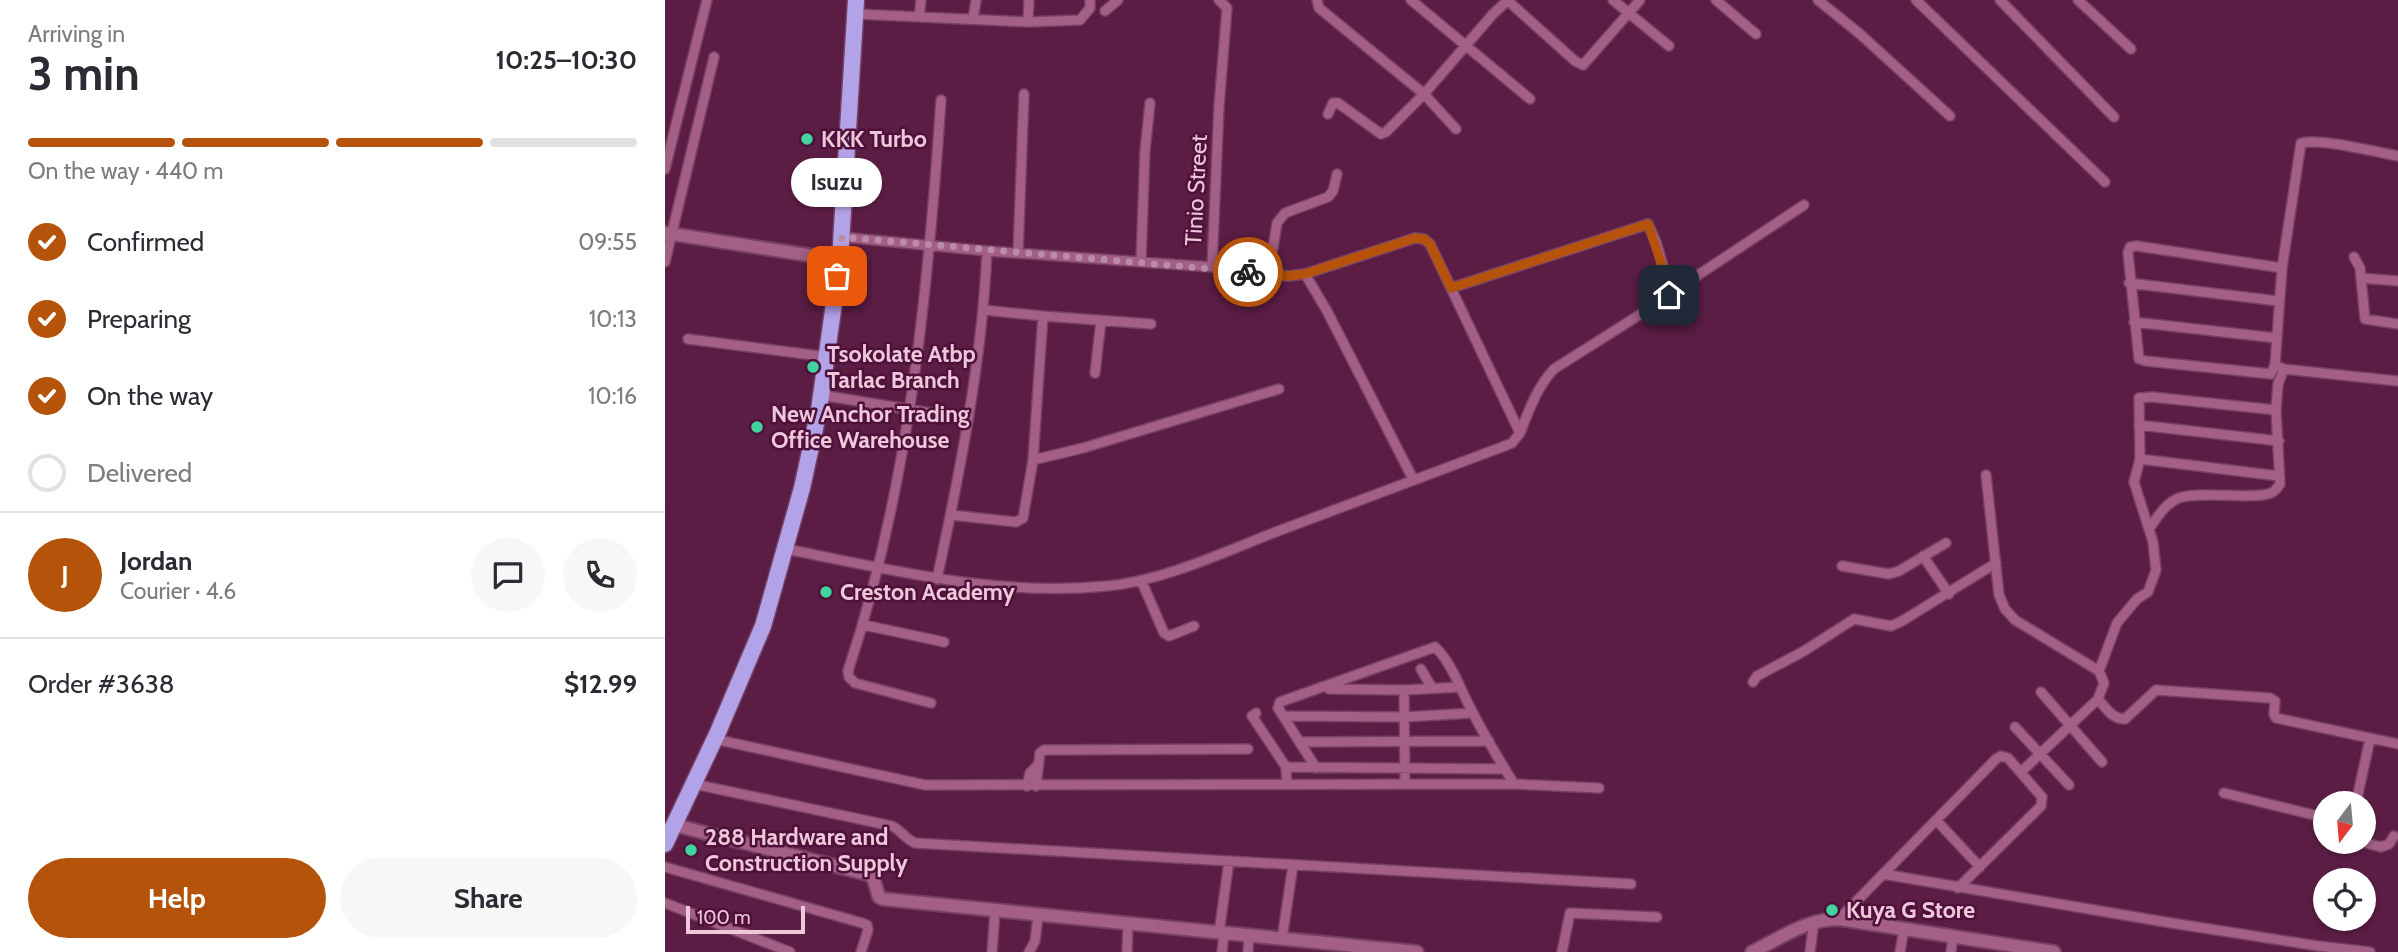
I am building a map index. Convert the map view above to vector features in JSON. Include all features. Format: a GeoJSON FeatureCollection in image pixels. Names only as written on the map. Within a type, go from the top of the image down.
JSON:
{"type":"FeatureCollection","features":[{"type":"Feature","properties":{"kind":"highway"},"geometry":{"type":"LineString","coordinates":[[665,844],[715,739],[763,626],[804,478],[828,357],[840,260],[856,7]]}},
{"type":"Feature","properties":{"kind":"street"},"geometry":{"type":"LineString","coordinates":[[665,169],[707,0]]}},
{"type":"Feature","properties":{"kind":"street"},"geometry":{"type":"LineString","coordinates":[[919,18],[921,0]]}},
{"type":"Feature","properties":{"kind":"street"},"geometry":{"type":"LineString","coordinates":[[973,19],[976,0]]}},
{"type":"Feature","properties":{"kind":"street"},"geometry":{"type":"LineString","coordinates":[[1028,22],[1029,0]]}},
{"type":"Feature","properties":{"kind":"street"},"geometry":{"type":"LineString","coordinates":[[856,7],[919,18],[1028,22],[1080,20],[1090,8],[1090,0]]}},
{"type":"Feature","properties":{"kind":"street"},"geometry":{"type":"LineString","coordinates":[[1105,11],[1118,0]]}},
{"type":"Feature","properties":{"kind":"street","name":"Tinio Street"},"geometry":{"type":"LineString","coordinates":[[842,237],[932,247],[1212,267],[1219,106],[1227,8],[1219,0]]}},
{"type":"Feature","properties":{"kind":"street"},"geometry":{"type":"LineString","coordinates":[[1317,0],[1319,8],[1424,94],[1457,129]]}},
{"type":"Feature","properties":{"kind":"street"},"geometry":{"type":"LineString","coordinates":[[1411,0],[1530,99]]}},
{"type":"Feature","properties":{"kind":"street"},"geometry":{"type":"LineString","coordinates":[[1328,114],[1333,103],[1338,103],[1383,133],[1424,94],[1508,0],[1575,61],[1583,65],[1640,0]]}},
{"type":"Feature","properties":{"kind":"street"},"geometry":{"type":"LineString","coordinates":[[1613,0],[1669,46]]}},
{"type":"Feature","properties":{"kind":"street"},"geometry":{"type":"LineString","coordinates":[[1717,0],[1756,34]]}},
{"type":"Feature","properties":{"kind":"street"},"geometry":{"type":"LineString","coordinates":[[1818,0],[1860,34],[1950,116]]}},
{"type":"Feature","properties":{"kind":"street"},"geometry":{"type":"LineString","coordinates":[[1916,0],[2105,182]]}},
{"type":"Feature","properties":{"kind":"street"},"geometry":{"type":"LineString","coordinates":[[2000,0],[2114,117]]}},
{"type":"Feature","properties":{"kind":"street"},"geometry":{"type":"LineString","coordinates":[[2078,0],[2131,49]]}},
{"type":"Feature","properties":{"kind":"street"},"geometry":{"type":"LineString","coordinates":[[665,262],[668,234],[714,57]]}},
{"type":"Feature","properties":{"kind":"street"},"geometry":{"type":"LineString","coordinates":[[1018,253],[1024,94]]}},
{"type":"Feature","properties":{"kind":"street"},"geometry":{"type":"LineString","coordinates":[[930,703],[864,687],[849,677],[848,671],[864,625],[879,567],[909,411],[932,247],[941,100]]}},
{"type":"Feature","properties":{"kind":"street"},"geometry":{"type":"LineString","coordinates":[[1140,261],[1150,103]]}},
{"type":"Feature","properties":{"kind":"street"},"geometry":{"type":"LineString","coordinates":[[2149,529],[2163,510],[2180,498],[2195,495],[2269,494],[2280,484],[2276,410],[2279,367],[2276,338],[2278,301],[2301,143],[2328,144],[2398,156]]}},
{"type":"Feature","properties":{"kind":"street"},"geometry":{"type":"LineString","coordinates":[[1263,274],[1273,248],[1277,223],[1285,213],[1328,197],[1333,191],[1337,174]]}},
{"type":"Feature","properties":{"kind":"street"},"geometry":{"type":"LineString","coordinates":[[786,549],[937,579],[1014,589],[1108,586],[1141,580],[1242,545],[1512,443],[1520,433],[1531,403],[1546,377],[1554,369],[1804,205]]}},
{"type":"Feature","properties":{"kind":"street"},"geometry":{"type":"LineString","coordinates":[[1451,288],[1648,224],[1671,293]]}},
{"type":"Feature","properties":{"kind":"street"},"geometry":{"type":"LineString","coordinates":[[668,234],[840,260]]}},
{"type":"Feature","properties":{"kind":"street"},"geometry":{"type":"LineString","coordinates":[[1212,267],[1287,276],[1305,274],[1415,238],[1424,239],[1430,244],[1520,433]]}},
{"type":"Feature","properties":{"kind":"street"},"geometry":{"type":"LineString","coordinates":[[2282,268],[2130,247],[2127,253],[2129,283],[2138,357],[2141,360],[2269,374],[2279,367],[2398,381]]}},
{"type":"Feature","properties":{"kind":"street"},"geometry":{"type":"LineString","coordinates":[[937,579],[951,515],[985,310],[987,251]]}},
{"type":"Feature","properties":{"kind":"street"},"geometry":{"type":"LineString","coordinates":[[2354,257],[2360,268],[2366,319],[2398,324]]}},
{"type":"Feature","properties":{"kind":"street"},"geometry":{"type":"LineString","coordinates":[[1305,274],[1413,480]]}},
{"type":"Feature","properties":{"kind":"street"},"geometry":{"type":"LineString","coordinates":[[2361,278],[2398,281]]}},
{"type":"Feature","properties":{"kind":"street"},"geometry":{"type":"LineString","coordinates":[[2129,283],[2278,301]]}},
{"type":"Feature","properties":{"kind":"street"},"geometry":{"type":"LineString","coordinates":[[985,310],[1151,324]]}},
{"type":"Feature","properties":{"kind":"street"},"geometry":{"type":"LineString","coordinates":[[951,515],[1016,523],[1023,518],[1033,460],[1043,316]]}},
{"type":"Feature","properties":{"kind":"street"},"geometry":{"type":"LineString","coordinates":[[1094,373],[1101,321]]}},
{"type":"Feature","properties":{"kind":"street"},"geometry":{"type":"LineString","coordinates":[[2134,322],[2276,338]]}},
{"type":"Feature","properties":{"kind":"street"},"geometry":{"type":"LineString","coordinates":[[688,339],[828,357]]}},
{"type":"Feature","properties":{"kind":"street"},"geometry":{"type":"LineString","coordinates":[[1033,460],[1083,448],[1279,389]]}},
{"type":"Feature","properties":{"kind":"street"},"geometry":{"type":"LineString","coordinates":[[821,395],[968,419]]}},
{"type":"Feature","properties":{"kind":"street"},"geometry":{"type":"LineString","coordinates":[[2099,671],[2117,623],[2137,599],[2148,592],[2156,570],[2149,529],[2134,482],[2140,459],[2138,400],[2144,396],[2276,410]]}},
{"type":"Feature","properties":{"kind":"street"},"geometry":{"type":"LineString","coordinates":[[2139,425],[2279,441]]}},
{"type":"Feature","properties":{"kind":"street"},"geometry":{"type":"LineString","coordinates":[[2140,459],[2279,476]]}},
{"type":"Feature","properties":{"kind":"street"},"geometry":{"type":"LineString","coordinates":[[1986,475],[1999,596],[2005,609],[2015,620],[2099,671],[2104,683],[2098,699],[2021,772]]}},
{"type":"Feature","properties":{"kind":"street"},"geometry":{"type":"LineString","coordinates":[[1842,566],[1889,574],[1899,571],[1946,543]]}},
{"type":"Feature","properties":{"kind":"street"},"geometry":{"type":"LineString","coordinates":[[1923,556],[1949,594]]}},
{"type":"Feature","properties":{"kind":"street"},"geometry":{"type":"LineString","coordinates":[[1753,682],[1757,676],[1804,651],[1854,619],[1891,626],[1949,594],[1996,563]]}},
{"type":"Feature","properties":{"kind":"street"},"geometry":{"type":"LineString","coordinates":[[1141,580],[1164,633],[1169,636],[1194,626]]}},
{"type":"Feature","properties":{"kind":"street"},"geometry":{"type":"LineString","coordinates":[[864,625],[944,642]]}},
{"type":"Feature","properties":{"kind":"street"},"geometry":{"type":"LineString","coordinates":[[1316,768],[1278,708],[1280,702],[1435,647],[1514,784]]}},
{"type":"Feature","properties":{"kind":"street"},"geometry":{"type":"LineString","coordinates":[[1421,669],[1432,688]]}},
{"type":"Feature","properties":{"kind":"street"},"geometry":{"type":"LineString","coordinates":[[1322,688],[1403,690],[1460,687]]}},
{"type":"Feature","properties":{"kind":"street"},"geometry":{"type":"LineString","coordinates":[[1403,690],[1405,784]]}},
{"type":"Feature","properties":{"kind":"street"},"geometry":{"type":"LineString","coordinates":[[2098,699],[2114,717],[2125,719],[2156,690],[2270,698],[2274,701],[2276,718],[2398,744]]}},
{"type":"Feature","properties":{"kind":"street"},"geometry":{"type":"LineString","coordinates":[[2041,692],[2102,762]]}},
{"type":"Feature","properties":{"kind":"street"},"geometry":{"type":"LineString","coordinates":[[1256,713],[1252,716],[1286,767],[1287,784]]}},
{"type":"Feature","properties":{"kind":"street"},"geometry":{"type":"LineString","coordinates":[[1285,716],[1404,717],[1473,713]]}},
{"type":"Feature","properties":{"kind":"street"},"geometry":{"type":"LineString","coordinates":[[2015,727],[2069,785]]}},
{"type":"Feature","properties":{"kind":"street"},"geometry":{"type":"LineString","coordinates":[[715,739],[918,785],[1514,784],[1599,788]]}},
{"type":"Feature","properties":{"kind":"street"},"geometry":{"type":"LineString","coordinates":[[2359,791],[2370,739]]}},
{"type":"Feature","properties":{"kind":"street"},"geometry":{"type":"LineString","coordinates":[[1301,742],[1489,741]]}},
{"type":"Feature","properties":{"kind":"street"},"geometry":{"type":"LineString","coordinates":[[1031,786],[1030,773],[1038,765],[1040,753],[1050,749],[1248,749]]}},
{"type":"Feature","properties":{"kind":"street"},"geometry":{"type":"LineString","coordinates":[[1839,919],[1996,759],[2001,756],[2008,758],[2042,797],[2041,806],[1958,888]]}},
{"type":"Feature","properties":{"kind":"street"},"geometry":{"type":"LineString","coordinates":[[1286,767],[1505,769]]}},
{"type":"Feature","properties":{"kind":"street"},"geometry":{"type":"LineString","coordinates":[[694,784],[892,826],[915,843],[1631,884]]}},
{"type":"Feature","properties":{"kind":"street"},"geometry":{"type":"LineString","coordinates":[[2224,793],[2313,814]]}},
{"type":"Feature","properties":{"kind":"street"},"geometry":{"type":"LineString","coordinates":[[1935,820],[1980,867]]}},
{"type":"Feature","properties":{"kind":"street"},"geometry":{"type":"LineString","coordinates":[[674,825],[867,874],[873,877],[879,897],[883,900],[1416,952]]}},
{"type":"Feature","properties":{"kind":"street"},"geometry":{"type":"LineString","coordinates":[[2377,847],[2381,848],[2389,844],[2394,836]]}},
{"type":"Feature","properties":{"kind":"street"},"geometry":{"type":"LineString","coordinates":[[1222,952],[1221,934],[1229,861]]}},
{"type":"Feature","properties":{"kind":"street"},"geometry":{"type":"LineString","coordinates":[[1282,939],[1293,865]]}},
{"type":"Feature","properties":{"kind":"street"},"geometry":{"type":"LineString","coordinates":[[665,867],[867,925],[861,952]]}},
{"type":"Feature","properties":{"kind":"street"},"geometry":{"type":"LineString","coordinates":[[1883,874],[2318,946],[2370,952]]}},
{"type":"Feature","properties":{"kind":"street"},"geometry":{"type":"LineString","coordinates":[[665,903],[790,952]]}},
{"type":"Feature","properties":{"kind":"street"},"geometry":{"type":"LineString","coordinates":[[992,952],[995,912]]}},
{"type":"Feature","properties":{"kind":"street"},"geometry":{"type":"LineString","coordinates":[[1562,952],[1570,913],[1657,917]]}},
{"type":"Feature","properties":{"kind":"street"},"geometry":{"type":"LineString","coordinates":[[1029,952],[1035,941],[1038,916]]}},
{"type":"Feature","properties":{"kind":"street"},"geometry":{"type":"LineString","coordinates":[[1759,950],[1814,921],[1839,919],[1953,936],[1996,948],[2047,951]]}},
{"type":"Feature","properties":{"kind":"street"},"geometry":{"type":"LineString","coordinates":[[1810,952],[1814,921]]}},
{"type":"Feature","properties":{"kind":"street"},"geometry":{"type":"LineString","coordinates":[[1127,952],[1128,925]]}},
{"type":"Feature","properties":{"kind":"street"},"geometry":{"type":"LineString","coordinates":[[1900,952],[1904,929]]}},
{"type":"Feature","properties":{"kind":"street"},"geometry":{"type":"LineString","coordinates":[[1248,952],[1249,936]]}},
{"type":"Feature","properties":{"kind":"street"},"geometry":{"type":"LineString","coordinates":[[1951,952],[1953,936]]}},
{"type":"Feature","properties":{"kind":"way so far"},"geometry":{"type":"LineString","coordinates":[[837,276],[842,237],[932,247],[1140,261],[1248,272]]}},
{"type":"Feature","properties":{"kind":"place","name":"KKK Turbo"},"geometry":{"type":"Point","coordinates":[807,139]}},
{"type":"Feature","properties":{"kind":"place","name":"Isuzu"},"geometry":{"type":"Point","coordinates":[837,276]}},
{"type":"Feature","properties":{"kind":"place","name":"Tsokolate Atbp Tarlac Branch"},"geometry":{"type":"Point","coordinates":[813,367]}},
{"type":"Feature","properties":{"kind":"place","name":"New Anchor Trading Office Warehouse"},"geometry":{"type":"Point","coordinates":[757,427]}},
{"type":"Feature","properties":{"kind":"place","name":"Creston Academy"},"geometry":{"type":"Point","coordinates":[826,592]}},
{"type":"Feature","properties":{"kind":"place","name":"288 Hardware and Construction Supply"},"geometry":{"type":"Point","coordinates":[691,850]}},
{"type":"Feature","properties":{"kind":"place","name":"Kuya G Store"},"geometry":{"type":"Point","coordinates":[1832,910]}},
{"type":"Feature","properties":{"kind":"route"},"geometry":{"type":"LineString","coordinates":[[1248,272],[1287,276],[1305,274],[1415,238],[1424,239],[1430,244],[1451,288],[1648,224],[1656,242],[1671,293],[1669,295]]}}]}
